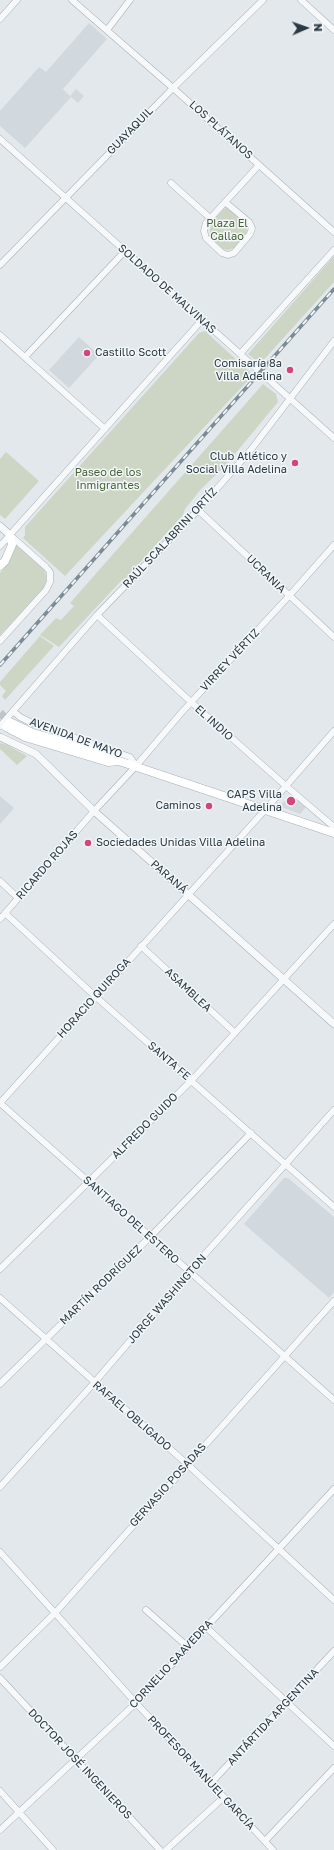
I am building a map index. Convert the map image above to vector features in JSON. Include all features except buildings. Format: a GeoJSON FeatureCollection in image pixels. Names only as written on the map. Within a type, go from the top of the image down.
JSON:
{"type":"FeatureCollection","features":[{"type":"Feature","properties":{"kind":"main road"},"geometry":{"type":"LineString","coordinates":[[0,566],[5,561],[12,546],[10,535]]}},
{"type":"Feature","properties":{"kind":"main road","name":"AVENIDA DE MAYO"},"geometry":{"type":"LineString","coordinates":[[6,725],[110,756],[119,761],[334,833]]}},
{"type":"Feature","properties":{"kind":"street"},"geometry":{"type":"LineString","coordinates":[[0,19],[17,0]]}},
{"type":"Feature","properties":{"kind":"street","name":"LOS PLÁTANOS"},"geometry":{"type":"LineString","coordinates":[[72,0],[334,232]]}},
{"type":"Feature","properties":{"kind":"street"},"geometry":{"type":"LineString","coordinates":[[107,30],[130,0]]}},
{"type":"Feature","properties":{"kind":"street","name":"GUAYAQUIL"},"geometry":{"type":"LineString","coordinates":[[0,265],[173,88],[263,0]]}},
{"type":"Feature","properties":{"kind":"street"},"geometry":{"type":"LineString","coordinates":[[301,0],[334,30]]}},
{"type":"Feature","properties":{"kind":"street","name":"SOLDADO DE MALVINAS"},"geometry":{"type":"LineString","coordinates":[[0,139],[334,438]]}},
{"type":"Feature","properties":{"kind":"street"},"geometry":{"type":"LineString","coordinates":[[225,202],[249,222],[252,228],[250,234],[234,253],[228,255],[222,253],[206,238],[204,231],[206,223],[210,218],[259,165]]}},
{"type":"Feature","properties":{"kind":"street"},"geometry":{"type":"LineString","coordinates":[[171,183],[210,218]]}},
{"type":"Feature","properties":{"kind":"street"},"geometry":{"type":"LineString","coordinates":[[240,354],[334,250]]}},
{"type":"Feature","properties":{"kind":"street"},"geometry":{"type":"LineString","coordinates":[[25,357],[125,251]]}},
{"type":"Feature","properties":{"kind":"street"},"geometry":{"type":"LineString","coordinates":[[0,546],[202,320]]}},
{"type":"Feature","properties":{"kind":"street"},"geometry":{"type":"LineString","coordinates":[[0,335],[105,429]]}},
{"type":"Feature","properties":{"kind":"street","name":"RAÚL SCALABRINI ORTÍZ"},"geometry":{"type":"LineString","coordinates":[[6,725],[13,711],[97,615],[198,510],[250,451],[334,341]]}},
{"type":"Feature","properties":{"kind":"street","name":"UCRANIA"},"geometry":{"type":"LineString","coordinates":[[198,510],[334,637]]}},
{"type":"Feature","properties":{"kind":"street"},"geometry":{"type":"LineString","coordinates":[[0,526],[50,572],[50,582],[46,590],[0,641]]}},
{"type":"Feature","properties":{"kind":"street","name":"VIRREY VÉRTIZ"},"geometry":{"type":"LineString","coordinates":[[94,811],[136,766],[191,702],[289,596],[334,544]]}},
{"type":"Feature","properties":{"kind":"street","name":"EL INDIO"},"geometry":{"type":"LineString","coordinates":[[97,615],[191,702],[286,786],[334,826]]}},
{"type":"Feature","properties":{"kind":"street","name":"AVENIDA DE MAYO"},"geometry":{"type":"LineString","coordinates":[[13,711],[20,717],[30,722],[130,757],[136,766]]}},
{"type":"Feature","properties":{"kind":"street"},"geometry":{"type":"LineString","coordinates":[[189,894],[334,731]]}},
{"type":"Feature","properties":{"kind":"street","name":"PARANÁ"},"geometry":{"type":"LineString","coordinates":[[0,737],[36,754],[94,811],[334,1024]]}},
{"type":"Feature","properties":{"kind":"street","name":"RICARDO ROJAS"},"geometry":{"type":"LineString","coordinates":[[0,919],[94,811]]}},
{"type":"Feature","properties":{"kind":"street"},"geometry":{"type":"LineString","coordinates":[[0,881],[18,898]]}},
{"type":"Feature","properties":{"kind":"street","name":"HORACIO QUIROGA"},"geometry":{"type":"LineString","coordinates":[[0,1103],[189,894]]}},
{"type":"Feature","properties":{"kind":"street","name":"SANTA FE"},"geometry":{"type":"LineString","coordinates":[[6,913],[96,997],[192,1080],[334,1207]]}},
{"type":"Feature","properties":{"kind":"street","name":"ALFREDO GUIDO"},"geometry":{"type":"LineString","coordinates":[[0,1269],[192,1080],[285,980],[334,924]]}},
{"type":"Feature","properties":{"kind":"street","name":"ASAMBLEA"},"geometry":{"type":"LineString","coordinates":[[141,946],[235,1033]]}},
{"type":"Feature","properties":{"kind":"street","name":"SANTIAGO DEL ESTERO"},"geometry":{"type":"LineString","coordinates":[[0,1103],[334,1400]]}},
{"type":"Feature","properties":{"kind":"street","name":"JORGE WASHINGTON"},"geometry":{"type":"LineString","coordinates":[[0,1487],[94,1383],[189,1272],[334,1110]]}},
{"type":"Feature","properties":{"kind":"street","name":"MARTÍN RODRÍGUEZ"},"geometry":{"type":"LineString","coordinates":[[0,1384],[45,1338],[150,1237],[251,1133]]}},
{"type":"Feature","properties":{"kind":"street","name":"RAFAEL OBLIGADO"},"geometry":{"type":"LineString","coordinates":[[0,1298],[186,1464],[334,1600]]}},
{"type":"Feature","properties":{"kind":"street","name":"GERVASIO POSADAS"},"geometry":{"type":"LineString","coordinates":[[0,1666],[55,1612],[334,1300]]}},
{"type":"Feature","properties":{"kind":"street","name":"CORNELIO SAAVEDRA"},"geometry":{"type":"LineString","coordinates":[[0,1830],[136,1703],[334,1489]]}},
{"type":"Feature","properties":{"kind":"street","name":"PROFESOR MANUEL GARCÍA"},"geometry":{"type":"LineString","coordinates":[[0,1552],[136,1703],[273,1850]]}},
{"type":"Feature","properties":{"kind":"street"},"geometry":{"type":"LineString","coordinates":[[146,1610],[188,1647]]}},
{"type":"Feature","properties":{"kind":"street"},"geometry":{"type":"LineString","coordinates":[[206,1627],[334,1746]]}},
{"type":"Feature","properties":{"kind":"street","name":"ANTÁRTIDA ARGENTINA"},"geometry":{"type":"LineString","coordinates":[[212,1783],[334,1651]]}},
{"type":"Feature","properties":{"kind":"street","name":"DOCTOR JOSÉ INGENIEROS"},"geometry":{"type":"LineString","coordinates":[[0,1678],[160,1850]]}},
{"type":"Feature","properties":{"kind":"street"},"geometry":{"type":"LineString","coordinates":[[265,1841],[334,1768]]}},
{"type":"Feature","properties":{"kind":"street"},"geometry":{"type":"LineString","coordinates":[[0,1791],[54,1850]]}},
{"type":"Feature","properties":{"kind":"street"},"geometry":{"type":"LineString","coordinates":[[166,1850],[224,1797]]}},
{"type":"Feature","properties":{"kind":"shaded area"},"geometry":{"type":"Polygon","coordinates":[[[89,23],[107,39],[63,89],[70,96],[76,89],[84,96],[78,103],[71,97],[25,148],[0,126],[0,111],[39,67],[46,72],[89,23]]]}},
{"type":"Feature","properties":{"kind":"shaded area"},"geometry":{"type":"Polygon","coordinates":[[[79,337],[99,355],[69,388],[49,370],[79,337]]]}},
{"type":"Feature","properties":{"kind":"shaded area","name":"CAPS Villa Adelina"},"geometry":{"type":"Polygon","coordinates":[[[291,795],[306,807],[300,814],[279,806],[291,795]]]}},
{"type":"Feature","properties":{"kind":"shaded area"},"geometry":{"type":"Polygon","coordinates":[[[0,796],[14,808],[0,824],[0,796]]]}},
{"type":"Feature","properties":{"kind":"shaded area"},"geometry":{"type":"Polygon","coordinates":[[[284,1178],[288,1178],[334,1217],[334,1292],[329,1298],[244,1224],[284,1178]]]}},
{"type":"Feature","properties":{"kind":"green space","name":"Plaza El Callao"},"geometry":{"type":"Polygon","coordinates":[[[226,207],[246,223],[247,228],[246,234],[234,248],[228,250],[223,249],[209,236],[212,221],[226,207]]]}},
{"type":"Feature","properties":{"kind":"green space"},"geometry":{"type":"Polygon","coordinates":[[[334,256],[334,282],[260,364],[248,354],[334,256]]]}},
{"type":"Feature","properties":{"kind":"green space","name":"Paseo de los Inmigrantes"},"geometry":{"type":"Polygon","coordinates":[[[205,331],[253,375],[65,576],[23,538],[25,535],[25,527],[199,333],[205,331]]]}},
{"type":"Feature","properties":{"kind":"green space"},"geometry":{"type":"Polygon","coordinates":[[[263,384],[276,394],[278,402],[224,467],[201,489],[185,509],[183,515],[126,578],[121,581],[59,647],[40,635],[56,618],[61,620],[74,606],[70,603],[263,384]]]}},
{"type":"Feature","properties":{"kind":"green space"},"geometry":{"type":"Polygon","coordinates":[[[6,452],[39,481],[5,519],[0,515],[0,459],[6,452]]]}},
{"type":"Feature","properties":{"kind":"green space"},"geometry":{"type":"Polygon","coordinates":[[[15,544],[43,568],[46,575],[46,581],[43,589],[0,635],[0,573],[8,564],[15,544]]]}},
{"type":"Feature","properties":{"kind":"green space"},"geometry":{"type":"Polygon","coordinates":[[[40,636],[54,646],[5,700],[2,696],[6,691],[0,685],[0,682],[40,636]]]}},
{"type":"Feature","properties":{"kind":"green space"},"geometry":{"type":"Polygon","coordinates":[[[0,743],[7,745],[27,756],[17,765],[0,749],[0,743]]]}},
{"type":"Feature","properties":{"kind":"tunnel"},"geometry":{"type":"LineString","coordinates":[[0,713],[10,722]]}},
{"type":"Feature","properties":{"kind":"railway"},"geometry":{"type":"LineString","coordinates":[[0,665],[334,289]]}},
{"type":"Feature","properties":{"kind":"place","name":"Castillo Scott"},"geometry":{"type":"Point","coordinates":[87,353]}},
{"type":"Feature","properties":{"kind":"place","name":"Comisaría 8ª Villa Adelina"},"geometry":{"type":"Point","coordinates":[290,370]}},
{"type":"Feature","properties":{"kind":"place","name":"Club Atlético y Social Villa Adelina"},"geometry":{"type":"Point","coordinates":[295,463]}},
{"type":"Feature","properties":{"kind":"place","name":"CAPS Villa Adelina"},"geometry":{"type":"Point","coordinates":[291,801]}},
{"type":"Feature","properties":{"kind":"place","name":"Caminos"},"geometry":{"type":"Point","coordinates":[209,806]}},
{"type":"Feature","properties":{"kind":"place","name":"Sociedades Unidas Villa Adelina"},"geometry":{"type":"Point","coordinates":[88,843]}}]}
